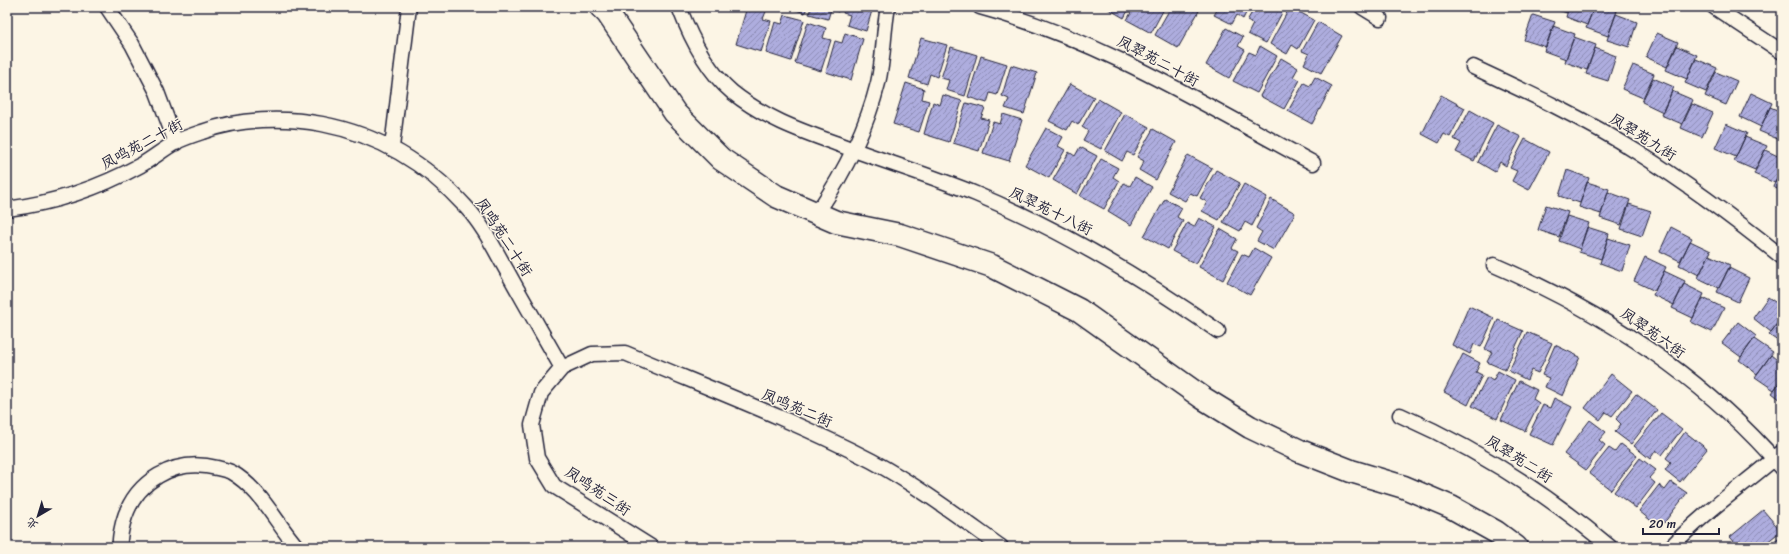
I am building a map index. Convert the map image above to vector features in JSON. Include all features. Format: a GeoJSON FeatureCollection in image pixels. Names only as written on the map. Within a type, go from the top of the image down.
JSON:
{"type":"FeatureCollection","features":[{"type":"Feature","properties":{"kind":"street"},"geometry":{"type":"LineString","coordinates":[[600,7],[608,14],[675,113],[721,159],[776,196],[836,222],[900,235],[992,266],[1078,310],[1203,398],[1250,427],[1300,451],[1351,471],[1404,487],[1451,507],[1496,532],[1516,547]]}},
{"type":"Feature","properties":{"kind":"lane"},"geometry":{"type":"LineString","coordinates":[[107,7],[132,44],[157,92],[176,142]]}},
{"type":"Feature","properties":{"kind":"lane"},"geometry":{"type":"LineString","coordinates":[[392,147],[409,7]]}},
{"type":"Feature","properties":{"kind":"lane","name":"凤翠苑十八街"},"geometry":{"type":"LineString","coordinates":[[679,7],[703,58],[730,91],[765,116],[976,194],[1035,221],[1136,276],[1218,331]]}},
{"type":"Feature","properties":{"kind":"lane"},"geometry":{"type":"LineString","coordinates":[[817,213],[837,183],[854,150],[868,116],[878,83],[884,48],[888,7]]}},
{"type":"Feature","properties":{"kind":"lane","name":"凤翠苑二十街"},"geometry":{"type":"LineString","coordinates":[[980,7],[1030,22],[1082,42],[1118,59],[1313,163]]}},
{"type":"Feature","properties":{"kind":"lane"},"geometry":{"type":"LineString","coordinates":[[1362,7],[1380,18]]}},
{"type":"Feature","properties":{"kind":"lane"},"geometry":{"type":"LineString","coordinates":[[1714,7],[1782,52]]}},
{"type":"Feature","properties":{"kind":"lane","name":"凤翠苑九街"},"geometry":{"type":"LineString","coordinates":[[1473,67],[1570,114],[1636,152],[1737,221],[1782,257]]}},
{"type":"Feature","properties":{"kind":"lane","name":"凤鸣苑二十街"},"geometry":{"type":"LineString","coordinates":[[7,210],[33,206],[71,196],[108,182],[142,164],[176,142],[204,131],[251,121],[300,120],[348,129],[392,147],[433,174],[467,208],[494,249],[562,368]]}},
{"type":"Feature","properties":{"kind":"lane","name":"凤翠苑六街"},"geometry":{"type":"LineString","coordinates":[[1494,265],[1539,284],[1582,307],[1659,356],[1703,390],[1779,460]]}},
{"type":"Feature","properties":{"kind":"lane","name":"凤鸣苑二街"},"geometry":{"type":"LineString","coordinates":[[562,368],[592,354],[625,353],[802,428],[874,462],[922,491],[1001,547]]}},
{"type":"Feature","properties":{"kind":"lane","name":"凤鸣苑三街"},"geometry":{"type":"LineString","coordinates":[[562,368],[541,393],[532,425],[537,458],[554,486],[651,547]]}},
{"type":"Feature","properties":{"kind":"lane","name":"凤翠苑二街"},"geometry":{"type":"LineString","coordinates":[[1400,415],[1439,432],[1513,474],[1548,497],[1610,547]]}},
{"type":"Feature","properties":{"kind":"lane"},"geometry":{"type":"LineString","coordinates":[[1672,547],[1686,531],[1719,502],[1755,475],[1779,460]]}},
{"type":"Feature","properties":{"kind":"lane"},"geometry":{"type":"LineString","coordinates":[[120,547],[119,538],[127,508],[145,484],[171,469],[201,464],[230,471],[255,489],[272,515],[297,547]]}},
{"type":"Feature","properties":{"kind":"building"},"geometry":{"type":"Polygon","coordinates":[[[747,7],[767,9],[763,19],[771,21],[761,52],[736,44],[747,7]]]}},
{"type":"Feature","properties":{"kind":"building"},"geometry":{"type":"Polygon","coordinates":[[[787,7],[807,7],[805,13],[787,7]]]}},
{"type":"Feature","properties":{"kind":"building"},"geometry":{"type":"Polygon","coordinates":[[[811,7],[840,7],[838,12],[831,9],[828,19],[809,14],[811,7]]]}},
{"type":"Feature","properties":{"kind":"building"},"geometry":{"type":"Polygon","coordinates":[[[845,7],[873,7],[866,31],[847,25],[850,15],[843,13],[845,7]]]}},
{"type":"Feature","properties":{"kind":"building"},"geometry":{"type":"Polygon","coordinates":[[[1105,7],[1130,7],[1124,18],[1105,7]]]}},
{"type":"Feature","properties":{"kind":"building"},"geometry":{"type":"Polygon","coordinates":[[[1134,7],[1165,7],[1151,33],[1127,20],[1134,7]]]}},
{"type":"Feature","properties":{"kind":"building"},"geometry":{"type":"Polygon","coordinates":[[[1171,7],[1177,10],[1179,7],[1192,7],[1199,11],[1178,48],[1155,35],[1171,7]]]}},
{"type":"Feature","properties":{"kind":"building"},"geometry":{"type":"Polygon","coordinates":[[[1219,7],[1249,7],[1243,19],[1237,15],[1232,24],[1214,15],[1219,7]]]}},
{"type":"Feature","properties":{"kind":"building"},"geometry":{"type":"Polygon","coordinates":[[[1255,7],[1285,7],[1266,43],[1248,34],[1253,24],[1247,21],[1255,7]]]}},
{"type":"Feature","properties":{"kind":"building"},"geometry":{"type":"Polygon","coordinates":[[[1290,7],[1314,20],[1298,49],[1292,45],[1287,54],[1270,44],[1290,7]]]}},
{"type":"Feature","properties":{"kind":"building"},"geometry":{"type":"Polygon","coordinates":[[[1549,7],[1569,7],[1567,13],[1549,7]]]}},
{"type":"Feature","properties":{"kind":"building"},"geometry":{"type":"Polygon","coordinates":[[[1569,7],[1594,7],[1587,25],[1566,17],[1569,7]]]}},
{"type":"Feature","properties":{"kind":"building"},"geometry":{"type":"Polygon","coordinates":[[[1594,7],[1606,7],[1617,11],[1608,36],[1586,28],[1594,7]]]}},
{"type":"Feature","properties":{"kind":"building"},"geometry":{"type":"Polygon","coordinates":[[[1773,7],[1782,7],[1782,12],[1773,7]]]}},
{"type":"Feature","properties":{"kind":"building"},"geometry":{"type":"Polygon","coordinates":[[[1616,14],[1637,22],[1629,47],[1607,40],[1616,14]]]}},
{"type":"Feature","properties":{"kind":"building"},"geometry":{"type":"Polygon","coordinates":[[[785,15],[804,20],[791,61],[766,53],[775,22],[782,24],[785,15]]]}},
{"type":"Feature","properties":{"kind":"building"},"geometry":{"type":"Polygon","coordinates":[[[1533,15],[1555,22],[1546,47],[1524,40],[1533,15]]]}},
{"type":"Feature","properties":{"kind":"building"},"geometry":{"type":"Polygon","coordinates":[[[808,22],[826,28],[823,38],[831,40],[821,71],[795,63],[808,22]]]}},
{"type":"Feature","properties":{"kind":"building"},"geometry":{"type":"Polygon","coordinates":[[[1318,22],[1342,36],[1321,73],[1304,64],[1309,54],[1302,51],[1318,22]]]}},
{"type":"Feature","properties":{"kind":"building"},"geometry":{"type":"Polygon","coordinates":[[[1553,26],[1575,34],[1566,59],[1544,51],[1553,26]]]}},
{"type":"Feature","properties":{"kind":"building"},"geometry":{"type":"Polygon","coordinates":[[[1226,28],[1243,37],[1238,46],[1245,50],[1229,78],[1206,65],[1226,28]]]}},
{"type":"Feature","properties":{"kind":"building"},"geometry":{"type":"Polygon","coordinates":[[[845,33],[863,39],[851,80],[826,72],[835,41],[842,43],[845,33]]]}},
{"type":"Feature","properties":{"kind":"building"},"geometry":{"type":"Polygon","coordinates":[[[1657,33],[1678,42],[1667,67],[1646,57],[1657,33]]]}},
{"type":"Feature","properties":{"kind":"building"},"geometry":{"type":"Polygon","coordinates":[[[1574,37],[1596,45],[1587,70],[1565,62],[1574,37]]]}},
{"type":"Feature","properties":{"kind":"building"},"geometry":{"type":"Polygon","coordinates":[[[921,38],[947,45],[937,77],[930,74],[927,84],[909,78],[921,38]]]}},
{"type":"Feature","properties":{"kind":"building"},"geometry":{"type":"Polygon","coordinates":[[[1260,46],[1277,56],[1257,93],[1233,81],[1249,52],[1256,55],[1260,46]]]}},
{"type":"Feature","properties":{"kind":"building"},"geometry":{"type":"Polygon","coordinates":[[[1677,46],[1697,55],[1687,79],[1666,70],[1677,46]]]}},
{"type":"Feature","properties":{"kind":"building"},"geometry":{"type":"Polygon","coordinates":[[[951,47],[977,55],[965,96],[946,90],[949,80],[941,78],[951,47]]]}},
{"type":"Feature","properties":{"kind":"building"},"geometry":{"type":"Polygon","coordinates":[[[1595,48],[1616,56],[1608,81],[1586,74],[1595,48]]]}},
{"type":"Feature","properties":{"kind":"building"},"geometry":{"type":"Polygon","coordinates":[[[981,56],[1007,64],[997,95],[990,93],[987,103],[968,97],[981,56]]]}},
{"type":"Feature","properties":{"kind":"building"},"geometry":{"type":"Polygon","coordinates":[[[1281,58],[1298,68],[1293,77],[1300,80],[1284,109],[1260,96],[1281,58]]]}},
{"type":"Feature","properties":{"kind":"building"},"geometry":{"type":"Polygon","coordinates":[[[1696,59],[1717,68],[1706,92],[1685,83],[1696,59]]]}},
{"type":"Feature","properties":{"kind":"building"},"geometry":{"type":"Polygon","coordinates":[[[1011,65],[1037,73],[1024,114],[1005,108],[1009,99],[1002,96],[1011,65]]]}},
{"type":"Feature","properties":{"kind":"building"},"geometry":{"type":"Polygon","coordinates":[[[1633,65],[1654,74],[1643,98],[1622,89],[1633,65]]]}},
{"type":"Feature","properties":{"kind":"building"},"geometry":{"type":"Polygon","coordinates":[[[1716,72],[1737,81],[1726,105],[1705,96],[1716,72]]]}},
{"type":"Feature","properties":{"kind":"building"},"geometry":{"type":"Polygon","coordinates":[[[1315,77],[1332,86],[1312,124],[1288,111],[1304,83],[1310,86],[1315,77]]]}},
{"type":"Feature","properties":{"kind":"building"},"geometry":{"type":"Polygon","coordinates":[[[1653,78],[1674,87],[1663,112],[1642,102],[1653,78]]]}},
{"type":"Feature","properties":{"kind":"building"},"geometry":{"type":"Polygon","coordinates":[[[906,83],[924,89],[922,99],[929,101],[919,132],[893,124],[906,83]]]}},
{"type":"Feature","properties":{"kind":"building"},"geometry":{"type":"Polygon","coordinates":[[[1070,84],[1094,97],[1078,125],[1072,121],[1067,130],[1049,121],[1070,84]]]}},
{"type":"Feature","properties":{"kind":"building"},"geometry":{"type":"Polygon","coordinates":[[[1672,91],[1693,100],[1682,124],[1661,115],[1672,91]]]}},
{"type":"Feature","properties":{"kind":"building"},"geometry":{"type":"Polygon","coordinates":[[[1751,93],[1772,103],[1761,127],[1740,117],[1751,93]]]}},
{"type":"Feature","properties":{"kind":"building"},"geometry":{"type":"Polygon","coordinates":[[[943,95],[962,101],[949,142],[924,134],[933,102],[940,105],[943,95]]]}},
{"type":"Feature","properties":{"kind":"building"},"geometry":{"type":"Polygon","coordinates":[[[1441,95],[1465,108],[1450,137],[1444,134],[1439,143],[1422,134],[1441,95]]]}},
{"type":"Feature","properties":{"kind":"building"},"geometry":{"type":"Polygon","coordinates":[[[1098,99],[1121,112],[1101,149],[1083,140],[1088,131],[1082,127],[1098,99]]]}},
{"type":"Feature","properties":{"kind":"building"},"geometry":{"type":"Polygon","coordinates":[[[966,103],[985,108],[981,118],[989,120],[979,151],[953,143],[966,103]]]}},
{"type":"Feature","properties":{"kind":"building"},"geometry":{"type":"Polygon","coordinates":[[[1692,104],[1713,113],[1702,137],[1681,128],[1692,104]]]}},
{"type":"Feature","properties":{"kind":"building"},"geometry":{"type":"Polygon","coordinates":[[[1770,107],[1782,112],[1782,136],[1780,140],[1759,131],[1770,107]]]}},
{"type":"Feature","properties":{"kind":"building"},"geometry":{"type":"Polygon","coordinates":[[[1470,110],[1493,123],[1474,161],[1456,152],[1461,143],[1454,139],[1470,110]]]}},
{"type":"Feature","properties":{"kind":"building"},"geometry":{"type":"Polygon","coordinates":[[[1003,114],[1022,120],[1009,161],[983,153],[993,122],[1000,124],[1003,114]]]}},
{"type":"Feature","properties":{"kind":"building"},"geometry":{"type":"Polygon","coordinates":[[[1125,114],[1149,127],[1133,155],[1127,152],[1122,161],[1105,151],[1125,114]]]}},
{"type":"Feature","properties":{"kind":"building"},"geometry":{"type":"Polygon","coordinates":[[[1726,124],[1747,133],[1736,157],[1715,148],[1726,124]]]}},
{"type":"Feature","properties":{"kind":"building"},"geometry":{"type":"Polygon","coordinates":[[[1497,125],[1521,137],[1506,166],[1500,162],[1495,172],[1478,162],[1497,125]]]}},
{"type":"Feature","properties":{"kind":"building"},"geometry":{"type":"Polygon","coordinates":[[[1046,128],[1063,137],[1058,146],[1065,150],[1049,178],[1025,165],[1046,128]]]}},
{"type":"Feature","properties":{"kind":"building"},"geometry":{"type":"Polygon","coordinates":[[[1153,129],[1176,142],[1156,180],[1139,170],[1144,161],[1137,157],[1153,129]]]}},
{"type":"Feature","properties":{"kind":"building"},"geometry":{"type":"Polygon","coordinates":[[[1745,137],[1767,146],[1755,170],[1734,161],[1745,137]]]}},
{"type":"Feature","properties":{"kind":"building"},"geometry":{"type":"Polygon","coordinates":[[[1525,139],[1549,152],[1529,190],[1512,181],[1517,171],[1510,168],[1525,139]]]}},
{"type":"Feature","properties":{"kind":"building"},"geometry":{"type":"Polygon","coordinates":[[[1080,147],[1097,156],[1077,194],[1053,180],[1069,152],[1075,156],[1080,147]]]}},
{"type":"Feature","properties":{"kind":"building"},"geometry":{"type":"Polygon","coordinates":[[[1765,150],[1782,158],[1782,168],[1775,183],[1754,174],[1765,150]]]}},
{"type":"Feature","properties":{"kind":"building"},"geometry":{"type":"Polygon","coordinates":[[[1188,155],[1212,168],[1197,196],[1190,193],[1185,201],[1168,192],[1188,155]]]}},
{"type":"Feature","properties":{"kind":"building"},"geometry":{"type":"Polygon","coordinates":[[[1101,159],[1118,168],[1113,177],[1119,181],[1104,209],[1080,196],[1101,159]]]}},
{"type":"Feature","properties":{"kind":"building"},"geometry":{"type":"Polygon","coordinates":[[[1782,168],[1782,191],[1773,187],[1782,168]]]}},
{"type":"Feature","properties":{"kind":"building"},"geometry":{"type":"Polygon","coordinates":[[[1216,170],[1240,183],[1219,220],[1202,211],[1207,202],[1200,198],[1216,170]]]}},
{"type":"Feature","properties":{"kind":"building"},"geometry":{"type":"Polygon","coordinates":[[[1567,170],[1589,178],[1580,203],[1559,196],[1567,170]]]}},
{"type":"Feature","properties":{"kind":"building"},"geometry":{"type":"Polygon","coordinates":[[[1135,177],[1152,187],[1131,225],[1108,211],[1124,183],[1130,186],[1135,177]]]}},
{"type":"Feature","properties":{"kind":"building"},"geometry":{"type":"Polygon","coordinates":[[[1587,182],[1609,189],[1601,214],[1579,207],[1587,182]]]}},
{"type":"Feature","properties":{"kind":"building"},"geometry":{"type":"Polygon","coordinates":[[[1244,184],[1267,197],[1252,226],[1245,222],[1240,231],[1223,222],[1244,184]]]}},
{"type":"Feature","properties":{"kind":"building"},"geometry":{"type":"Polygon","coordinates":[[[1608,192],[1630,200],[1621,225],[1600,218],[1608,192]]]}},
{"type":"Feature","properties":{"kind":"building"},"geometry":{"type":"Polygon","coordinates":[[[1165,199],[1182,208],[1177,217],[1183,221],[1168,249],[1144,236],[1165,199]]]}},
{"type":"Feature","properties":{"kind":"building"},"geometry":{"type":"Polygon","coordinates":[[[1271,199],[1295,213],[1274,250],[1257,241],[1262,232],[1256,228],[1271,199]]]}},
{"type":"Feature","properties":{"kind":"building"},"geometry":{"type":"Polygon","coordinates":[[[1629,204],[1651,211],[1642,236],[1621,229],[1629,204]]]}},
{"type":"Feature","properties":{"kind":"building"},"geometry":{"type":"Polygon","coordinates":[[[1546,205],[1568,212],[1559,237],[1538,230],[1546,205]]]}},
{"type":"Feature","properties":{"kind":"building"},"geometry":{"type":"Polygon","coordinates":[[[1567,216],[1589,223],[1580,249],[1559,241],[1567,216]]]}},
{"type":"Feature","properties":{"kind":"building"},"geometry":{"type":"Polygon","coordinates":[[[1199,218],[1216,227],[1196,264],[1172,251],[1187,223],[1194,227],[1199,218]]]}},
{"type":"Feature","properties":{"kind":"building"},"geometry":{"type":"Polygon","coordinates":[[[1587,227],[1609,234],[1601,259],[1579,252],[1587,227]]]}},
{"type":"Feature","properties":{"kind":"building"},"geometry":{"type":"Polygon","coordinates":[[[1671,227],[1692,238],[1680,261],[1660,251],[1671,227]]]}},
{"type":"Feature","properties":{"kind":"building"},"geometry":{"type":"Polygon","coordinates":[[[1220,229],[1237,239],[1232,248],[1238,251],[1223,280],[1199,267],[1220,229]]]}},
{"type":"Feature","properties":{"kind":"building"},"geometry":{"type":"Polygon","coordinates":[[[1608,238],[1630,245],[1622,271],[1600,263],[1608,238]]]}},
{"type":"Feature","properties":{"kind":"building"},"geometry":{"type":"Polygon","coordinates":[[[1690,241],[1711,251],[1699,275],[1679,265],[1690,241]]]}},
{"type":"Feature","properties":{"kind":"building"},"geometry":{"type":"Polygon","coordinates":[[[1254,248],[1271,258],[1250,295],[1227,282],[1242,254],[1249,257],[1254,248]]]}},
{"type":"Feature","properties":{"kind":"building"},"geometry":{"type":"Polygon","coordinates":[[[1709,255],[1730,265],[1719,288],[1698,278],[1709,255]]]}},
{"type":"Feature","properties":{"kind":"building"},"geometry":{"type":"Polygon","coordinates":[[[1645,257],[1666,267],[1655,291],[1634,281],[1645,257]]]}},
{"type":"Feature","properties":{"kind":"building"},"geometry":{"type":"Polygon","coordinates":[[[1729,268],[1749,278],[1738,302],[1717,292],[1729,268]]]}},
{"type":"Feature","properties":{"kind":"building"},"geometry":{"type":"Polygon","coordinates":[[[1664,271],[1685,281],[1674,305],[1653,295],[1664,271]]]}},
{"type":"Feature","properties":{"kind":"building"},"geometry":{"type":"Polygon","coordinates":[[[1684,284],[1704,294],[1693,318],[1672,308],[1684,284]]]}},
{"type":"Feature","properties":{"kind":"building"},"geometry":{"type":"Polygon","coordinates":[[[1768,297],[1782,307],[1782,317],[1771,332],[1753,318],[1768,297]]]}},
{"type":"Feature","properties":{"kind":"building"},"geometry":{"type":"Polygon","coordinates":[[[1703,298],[1724,308],[1712,332],[1691,322],[1703,298]]]}},
{"type":"Feature","properties":{"kind":"building"},"geometry":{"type":"Polygon","coordinates":[[[1469,306],[1494,318],[1481,347],[1474,344],[1470,354],[1452,345],[1469,306]]]}},
{"type":"Feature","properties":{"kind":"building"},"geometry":{"type":"Polygon","coordinates":[[[1782,317],[1782,344],[1769,335],[1782,317]]]}},
{"type":"Feature","properties":{"kind":"building"},"geometry":{"type":"Polygon","coordinates":[[[1498,320],[1523,331],[1505,370],[1487,362],[1492,352],[1485,349],[1498,320]]]}},
{"type":"Feature","properties":{"kind":"building"},"geometry":{"type":"Polygon","coordinates":[[[1738,322],[1756,336],[1741,357],[1722,343],[1738,322]]]}},
{"type":"Feature","properties":{"kind":"building"},"geometry":{"type":"Polygon","coordinates":[[[1527,332],[1552,343],[1538,373],[1531,370],[1527,380],[1509,371],[1527,332]]]}},
{"type":"Feature","properties":{"kind":"building"},"geometry":{"type":"Polygon","coordinates":[[[1754,339],[1773,352],[1757,374],[1739,360],[1754,339]]]}},
{"type":"Feature","properties":{"kind":"building"},"geometry":{"type":"Polygon","coordinates":[[[1555,345],[1580,357],[1563,396],[1545,387],[1549,378],[1542,375],[1555,345]]]}},
{"type":"Feature","properties":{"kind":"building"},"geometry":{"type":"Polygon","coordinates":[[[1463,354],[1480,363],[1476,372],[1482,375],[1468,405],[1444,392],[1463,354]]]}},
{"type":"Feature","properties":{"kind":"building"},"geometry":{"type":"Polygon","coordinates":[[[1771,355],[1782,364],[1782,379],[1774,390],[1755,377],[1771,355]]]}},
{"type":"Feature","properties":{"kind":"building"},"geometry":{"type":"Polygon","coordinates":[[[1498,371],[1515,380],[1497,419],[1472,406],[1487,377],[1493,381],[1498,371]]]}},
{"type":"Feature","properties":{"kind":"building"},"geometry":{"type":"Polygon","coordinates":[[[1611,374],[1632,391],[1612,416],[1606,412],[1600,420],[1585,408],[1611,374]]]}},
{"type":"Feature","properties":{"kind":"building"},"geometry":{"type":"Polygon","coordinates":[[[1782,379],[1782,401],[1772,393],[1782,379]]]}},
{"type":"Feature","properties":{"kind":"building"},"geometry":{"type":"Polygon","coordinates":[[[1519,381],[1537,390],[1533,399],[1539,403],[1525,431],[1501,420],[1519,381]]]}},
{"type":"Feature","properties":{"kind":"building"},"geometry":{"type":"Polygon","coordinates":[[[1636,394],[1657,410],[1631,444],[1615,432],[1621,424],[1616,419],[1636,394]]]}},
{"type":"Feature","properties":{"kind":"building"},"geometry":{"type":"Polygon","coordinates":[[[1554,398],[1572,407],[1553,445],[1529,434],[1543,405],[1550,408],[1554,398]]]}},
{"type":"Feature","properties":{"kind":"building"},"geometry":{"type":"Polygon","coordinates":[[[1661,413],[1682,429],[1662,455],[1656,450],[1650,459],[1634,446],[1661,413]]]}},
{"type":"Feature","properties":{"kind":"building"},"geometry":{"type":"Polygon","coordinates":[[[1590,420],[1606,432],[1599,440],[1605,445],[1586,470],[1564,454],[1590,420]]]}},
{"type":"Feature","properties":{"kind":"building"},"geometry":{"type":"Polygon","coordinates":[[[1685,432],[1707,449],[1680,482],[1665,470],[1671,462],[1666,458],[1685,432]]]}},
{"type":"Feature","properties":{"kind":"building"},"geometry":{"type":"Polygon","coordinates":[[[1621,444],[1637,456],[1611,490],[1589,473],[1609,448],[1615,452],[1621,444]]]}},
{"type":"Feature","properties":{"kind":"building"},"geometry":{"type":"Polygon","coordinates":[[[1640,458],[1656,470],[1649,478],[1655,483],[1636,508],[1614,492],[1640,458]]]}},
{"type":"Feature","properties":{"kind":"building"},"geometry":{"type":"Polygon","coordinates":[[[1671,482],[1687,493],[1660,528],[1639,511],[1659,485],[1665,490],[1671,482]]]}},
{"type":"Feature","properties":{"kind":"building"},"geometry":{"type":"Polygon","coordinates":[[[1763,510],[1781,531],[1761,547],[1739,547],[1730,537],[1763,510]]]}},
{"type":"Feature","properties":{"kind":"building"},"geometry":{"type":"Polygon","coordinates":[[[1782,536],[1782,547],[1768,547],[1782,536]]]}}]}
